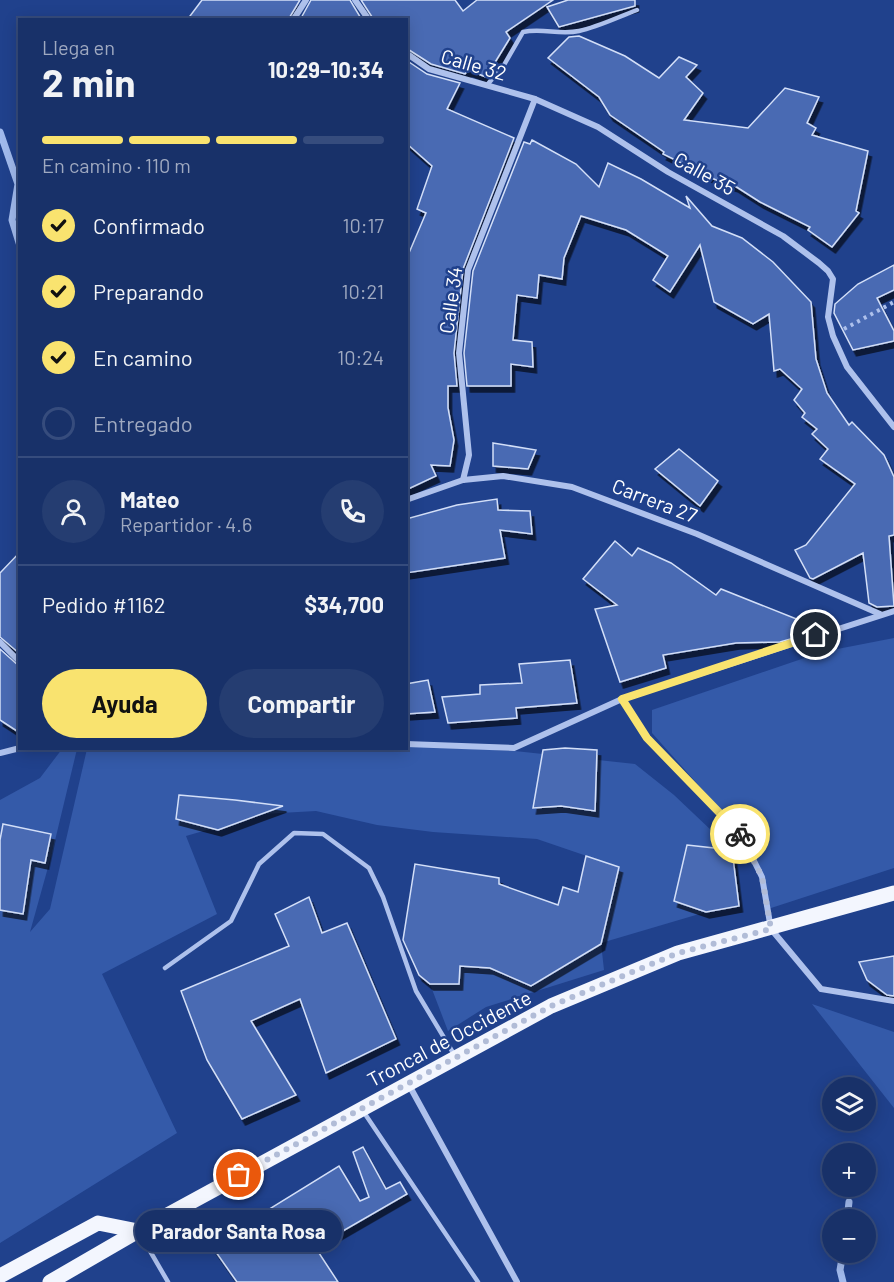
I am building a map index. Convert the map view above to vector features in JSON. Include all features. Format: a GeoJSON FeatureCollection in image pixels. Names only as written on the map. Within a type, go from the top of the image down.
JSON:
{"type":"FeatureCollection","features":[{"type":"Feature","properties":{"kind":"main road","name":"Troncal de Occidente"},"geometry":{"type":"LineString","coordinates":[[50,1282],[138,1231],[551,1006],[678,953],[894,893]]}},
{"type":"Feature","properties":{"kind":"main road"},"geometry":{"type":"LineString","coordinates":[[0,1276],[98,1223],[138,1231]]}},
{"type":"Feature","properties":{"kind":"street"},"geometry":{"type":"LineString","coordinates":[[294,18],[306,0]]}},
{"type":"Feature","properties":{"kind":"street"},"geometry":{"type":"LineString","coordinates":[[355,0],[368,18]]}},
{"type":"Feature","properties":{"kind":"street","name":"Calle 32"},"geometry":{"type":"LineString","coordinates":[[408,54],[429,69],[536,99]]}},
{"type":"Feature","properties":{"kind":"street","name":"Calle 35"},"geometry":{"type":"LineString","coordinates":[[536,99],[598,127],[668,172],[783,236],[828,270],[832,279],[828,317],[833,336],[847,367],[894,427]]}},
{"type":"Feature","properties":{"kind":"street","name":"Calle 34"},"geometry":{"type":"LineString","coordinates":[[463,480],[469,455],[459,353],[468,270],[536,99]]}},
{"type":"Feature","properties":{"kind":"street","name":"Carrera 27"},"geometry":{"type":"LineString","coordinates":[[408,499],[463,480],[503,476],[572,487],[697,534],[881,614]]}},
{"type":"Feature","properties":{"kind":"street"},"geometry":{"type":"LineString","coordinates":[[408,744],[514,748],[622,699],[894,611]]}},
{"type":"Feature","properties":{"kind":"street"},"geometry":{"type":"LineString","coordinates":[[0,642],[18,660]]}},
{"type":"Feature","properties":{"kind":"street"},"geometry":{"type":"LineString","coordinates":[[622,699],[647,738],[741,835],[762,877],[771,929],[821,989],[894,1001]]}},
{"type":"Feature","properties":{"kind":"street"},"geometry":{"type":"LineString","coordinates":[[0,753],[18,748]]}},
{"type":"Feature","properties":{"kind":"street"},"geometry":{"type":"LineString","coordinates":[[408,1084],[517,1282]]}},
{"type":"Feature","properties":{"kind":"lane"},"geometry":{"type":"LineString","coordinates":[[487,85],[504,65],[523,32],[536,29],[553,32],[579,31],[637,10]]}},
{"type":"Feature","properties":{"kind":"lane"},"geometry":{"type":"LineString","coordinates":[[165,968],[231,921],[259,864],[294,833],[323,834],[369,868],[383,897],[416,992],[456,1058]]}},
{"type":"Feature","properties":{"kind":"lane"},"geometry":{"type":"LineString","coordinates":[[361,1109],[478,1282]]}},
{"type":"Feature","properties":{"kind":"lane"},"geometry":{"type":"LineString","coordinates":[[138,1231],[168,1282]]}},
{"type":"Feature","properties":{"kind":"path"},"geometry":{"type":"LineString","coordinates":[[833,336],[894,302]]}},
{"type":"Feature","properties":{"kind":"shaded area"},"geometry":{"type":"Polygon","coordinates":[[[894,638],[894,868],[768,909],[763,877],[743,835],[652,733],[652,710],[822,652],[894,638]]]}},
{"type":"Feature","properties":{"kind":"shaded area"},"geometry":{"type":"Polygon","coordinates":[[[408,746],[515,751],[635,764],[674,795],[732,850],[687,845],[674,901],[706,912],[601,943],[619,867],[537,839],[433,832],[377,825],[316,811],[262,814],[186,836],[217,914],[102,974],[177,1133],[0,1243],[0,800],[40,778],[61,750],[77,750],[30,932],[50,909],[87,750],[408,750],[408,746]]]}},
{"type":"Feature","properties":{"kind":"shaded area"},"geometry":{"type":"Polygon","coordinates":[[[601,944],[604,970],[486,1007],[448,1031],[430,984],[458,984],[460,966],[490,968],[531,986],[601,944]]]}},
{"type":"Feature","properties":{"kind":"shaded area"},"geometry":{"type":"Polygon","coordinates":[[[812,1004],[894,1032],[894,1108],[876,1085],[876,1077],[870,1077],[812,1004]]]}},
{"type":"Feature","properties":{"kind":"building"},"geometry":{"type":"Polygon","coordinates":[[[202,0],[300,0],[289,18],[188,18],[202,0]]]}},
{"type":"Feature","properties":{"kind":"building"},"geometry":{"type":"Polygon","coordinates":[[[311,0],[350,0],[361,18],[301,18],[311,0]]]}},
{"type":"Feature","properties":{"kind":"building"},"geometry":{"type":"Polygon","coordinates":[[[361,0],[455,0],[463,11],[477,0],[553,0],[506,32],[510,38],[486,77],[468,70],[465,74],[431,64],[408,49],[408,18],[373,18],[361,0]]]}},
{"type":"Feature","properties":{"kind":"building"},"geometry":{"type":"Polygon","coordinates":[[[568,0],[635,0],[635,6],[559,27],[547,7],[568,0]]]}},
{"type":"Feature","properties":{"kind":"building"},"geometry":{"type":"Polygon","coordinates":[[[579,36],[625,56],[659,78],[679,57],[697,65],[686,77],[703,93],[684,120],[748,128],[785,88],[819,97],[807,123],[816,128],[812,135],[868,151],[856,211],[859,213],[832,247],[808,230],[810,227],[760,202],[735,186],[718,181],[663,154],[664,152],[610,115],[599,97],[548,58],[569,37],[579,36]]]}},
{"type":"Feature","properties":{"kind":"building"},"geometry":{"type":"Polygon","coordinates":[[[408,61],[427,74],[460,83],[447,109],[514,138],[463,269],[454,353],[457,386],[448,386],[448,408],[454,440],[450,466],[431,465],[436,476],[408,489],[408,255],[426,213],[417,209],[432,166],[408,145],[408,61]]]}},
{"type":"Feature","properties":{"kind":"building"},"geometry":{"type":"Polygon","coordinates":[[[532,140],[576,164],[599,187],[608,163],[641,179],[690,208],[686,196],[712,226],[742,238],[773,262],[811,302],[816,359],[827,393],[849,425],[852,422],[884,455],[894,477],[894,535],[889,536],[894,606],[877,607],[869,603],[863,553],[813,579],[810,578],[795,550],[806,545],[855,484],[820,459],[828,449],[812,434],[817,429],[802,417],[805,413],[794,400],[802,389],[780,369],[774,371],[769,314],[753,324],[714,302],[700,245],[670,292],[653,280],[668,256],[626,230],[581,216],[564,258],[562,279],[539,275],[537,298],[517,295],[513,340],[532,342],[533,367],[511,364],[511,386],[467,386],[464,353],[473,271],[524,142],[530,144],[532,140]]]}},
{"type":"Feature","properties":{"kind":"building"},"geometry":{"type":"Polygon","coordinates":[[[894,265],[894,290],[877,298],[894,331],[894,341],[853,350],[834,313],[835,304],[858,284],[894,265]]]}},
{"type":"Feature","properties":{"kind":"building"},"geometry":{"type":"Polygon","coordinates":[[[493,443],[536,450],[528,469],[493,466],[493,443]]]}},
{"type":"Feature","properties":{"kind":"building"},"geometry":{"type":"Polygon","coordinates":[[[679,449],[718,481],[700,506],[655,469],[679,449]]]}},
{"type":"Feature","properties":{"kind":"building"},"geometry":{"type":"Polygon","coordinates":[[[497,499],[498,510],[530,511],[532,534],[500,530],[505,558],[408,573],[408,518],[457,505],[497,499]]]}},
{"type":"Feature","properties":{"kind":"building"},"geometry":{"type":"Polygon","coordinates":[[[615,541],[632,556],[638,548],[671,563],[716,595],[721,589],[799,620],[794,638],[780,642],[736,643],[663,655],[666,668],[620,682],[595,609],[617,605],[583,579],[615,541]]]}},
{"type":"Feature","properties":{"kind":"building"},"geometry":{"type":"Polygon","coordinates":[[[18,554],[18,652],[0,637],[0,573],[18,554]]]}},
{"type":"Feature","properties":{"kind":"building"},"geometry":{"type":"Polygon","coordinates":[[[0,649],[18,665],[18,732],[0,720],[0,649]]]}},
{"type":"Feature","properties":{"kind":"building"},"geometry":{"type":"Polygon","coordinates":[[[570,660],[577,703],[516,708],[517,718],[448,723],[442,697],[480,694],[480,685],[522,683],[519,664],[570,660]]]}},
{"type":"Feature","properties":{"kind":"building"},"geometry":{"type":"Polygon","coordinates":[[[428,680],[435,712],[408,714],[408,684],[428,680]]]}},
{"type":"Feature","properties":{"kind":"building"},"geometry":{"type":"Polygon","coordinates":[[[565,748],[597,750],[595,811],[561,806],[533,808],[543,750],[565,748]]]}},
{"type":"Feature","properties":{"kind":"building"},"geometry":{"type":"Polygon","coordinates":[[[179,795],[283,806],[218,830],[176,819],[179,795]]]}},
{"type":"Feature","properties":{"kind":"building"},"geometry":{"type":"Polygon","coordinates":[[[3,824],[51,834],[45,863],[31,860],[23,914],[0,910],[0,840],[3,824]]]}},
{"type":"Feature","properties":{"kind":"building"},"geometry":{"type":"Polygon","coordinates":[[[687,845],[732,850],[739,906],[706,912],[674,901],[687,845]]]}},
{"type":"Feature","properties":{"kind":"building"},"geometry":{"type":"Polygon","coordinates":[[[586,856],[619,867],[601,944],[531,986],[490,968],[460,966],[459,984],[430,984],[419,975],[403,940],[415,864],[499,878],[499,884],[558,905],[563,887],[578,892],[586,856]]]}},
{"type":"Feature","properties":{"kind":"building"},"geometry":{"type":"Polygon","coordinates":[[[309,897],[322,933],[347,923],[396,1039],[326,1073],[300,999],[251,1021],[296,1095],[242,1119],[207,1060],[181,991],[289,946],[275,914],[309,897]]]}},
{"type":"Feature","properties":{"kind":"building"},"geometry":{"type":"Polygon","coordinates":[[[894,956],[894,996],[887,995],[867,980],[859,962],[894,956]]]}},
{"type":"Feature","properties":{"kind":"building"},"geometry":{"type":"Polygon","coordinates":[[[363,1147],[386,1189],[400,1182],[407,1194],[315,1247],[338,1282],[237,1282],[211,1245],[339,1166],[360,1201],[369,1197],[353,1152],[363,1147]]]}},
{"type":"Feature","properties":{"kind":"waterway"},"geometry":{"type":"LineString","coordinates":[[0,132],[18,184]]}},
{"type":"Feature","properties":{"kind":"waterway"},"geometry":{"type":"LineString","coordinates":[[18,184],[12,220],[18,240]]}},
{"type":"Feature","properties":{"kind":"waterway"},"geometry":{"type":"LineString","coordinates":[[848,1209],[849,1202]]}},
{"type":"Feature","properties":{"kind":"waterway"},"geometry":{"type":"LineString","coordinates":[[841,1263],[840,1270],[843,1282]]}},
{"type":"Feature","properties":{"kind":"way so far"},"geometry":{"type":"LineString","coordinates":[[239,1175],[551,1006],[678,953],[771,929],[762,877],[740,834]]}},
{"type":"Feature","properties":{"kind":"place","name":"Parador Santa Rosa"},"geometry":{"type":"Point","coordinates":[239,1175]}},
{"type":"Feature","properties":{"kind":"route"},"geometry":{"type":"LineString","coordinates":[[740,834],[647,738],[622,699],[816,635]]}}]}
